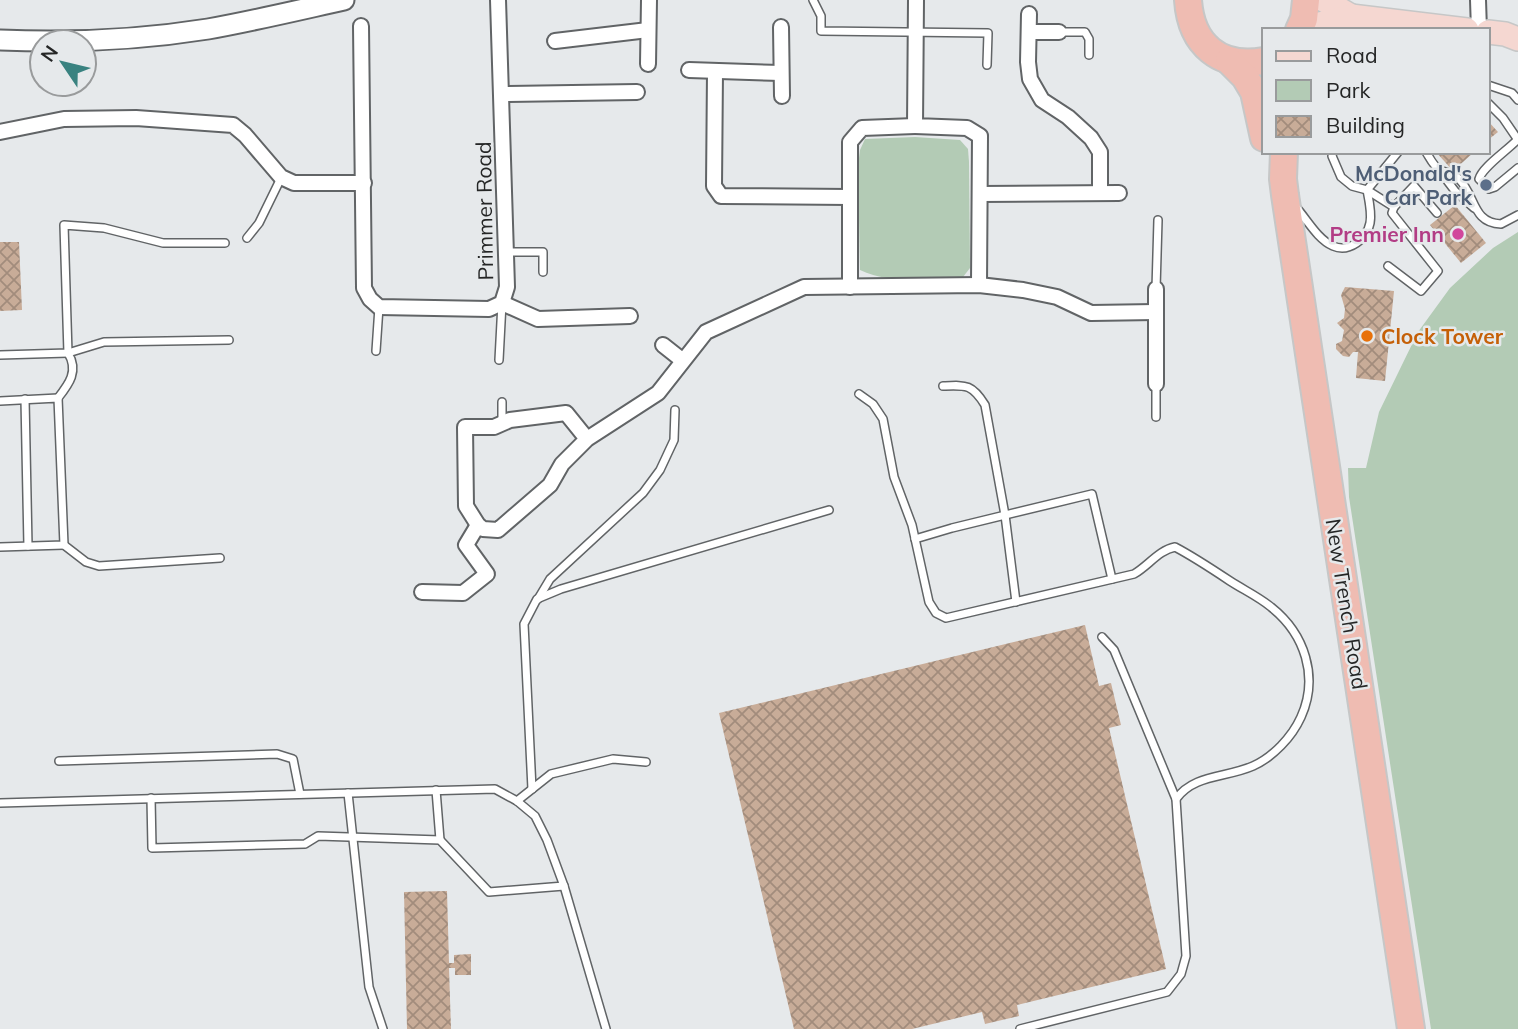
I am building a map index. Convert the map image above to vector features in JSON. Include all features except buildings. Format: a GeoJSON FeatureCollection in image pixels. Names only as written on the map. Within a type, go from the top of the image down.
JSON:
{"type":"FeatureCollection","features":[{"type":"Feature","properties":{"kind":"highway"},"geometry":{"type":"LineString","coordinates":[[1188,0],[1194,31],[1203,44],[1215,54],[1229,61],[1247,64],[1262,61]]}},
{"type":"Feature","properties":{"kind":"highway"},"geometry":{"type":"LineString","coordinates":[[1300,28],[1306,0]]}},
{"type":"Feature","properties":{"kind":"highway"},"geometry":{"type":"LineString","coordinates":[[1229,61],[1245,77],[1254,92],[1262,129]]}},
{"type":"Feature","properties":{"kind":"highway","name":"New Trench Road"},"geometry":{"type":"LineString","coordinates":[[1271,154],[1284,187]]}},
{"type":"Feature","properties":{"kind":"highway","name":"New Trench Road"},"geometry":{"type":"LineString","coordinates":[[1284,154],[1284,187],[1411,1029]]}},
{"type":"Feature","properties":{"kind":"main road"},"geometry":{"type":"LineString","coordinates":[[1324,0],[1352,16]]}},
{"type":"Feature","properties":{"kind":"main road"},"geometry":{"type":"LineString","coordinates":[[1313,28],[1352,16],[1451,28]]}},
{"type":"Feature","properties":{"kind":"main road"},"geometry":{"type":"LineString","coordinates":[[1490,32],[1518,39]]}},
{"type":"Feature","properties":{"kind":"street"},"geometry":{"type":"LineString","coordinates":[[0,40],[38,42],[123,39],[208,29],[344,0]]}},
{"type":"Feature","properties":{"kind":"street","name":"Primmer Road"},"geometry":{"type":"LineString","coordinates":[[379,307],[489,309],[502,303],[507,287],[498,0]]}},
{"type":"Feature","properties":{"kind":"street"},"geometry":{"type":"LineString","coordinates":[[648,64],[649,0]]}},
{"type":"Feature","properties":{"kind":"street"},"geometry":{"type":"LineString","coordinates":[[915,126],[916,0]]}},
{"type":"Feature","properties":{"kind":"street"},"geometry":{"type":"LineString","coordinates":[[1478,0],[1479,28]]}},
{"type":"Feature","properties":{"kind":"street"},"geometry":{"type":"LineString","coordinates":[[1029,14],[1030,79],[1042,100],[1068,117],[1100,152],[1100,193]]}},
{"type":"Feature","properties":{"kind":"street"},"geometry":{"type":"LineString","coordinates":[[361,26],[364,288],[370,299],[379,307]]}},
{"type":"Feature","properties":{"kind":"street"},"geometry":{"type":"LineString","coordinates":[[781,27],[782,96]]}},
{"type":"Feature","properties":{"kind":"street"},"geometry":{"type":"LineString","coordinates":[[555,41],[648,30]]}},
{"type":"Feature","properties":{"kind":"street"},"geometry":{"type":"LineString","coordinates":[[1029,32],[1059,32]]}},
{"type":"Feature","properties":{"kind":"street"},"geometry":{"type":"LineString","coordinates":[[689,70],[781,74]]}},
{"type":"Feature","properties":{"kind":"street"},"geometry":{"type":"LineString","coordinates":[[715,72],[714,186],[721,196],[850,197]]}},
{"type":"Feature","properties":{"kind":"street"},"geometry":{"type":"LineString","coordinates":[[503,94],[637,92]]}},
{"type":"Feature","properties":{"kind":"street"},"geometry":{"type":"LineString","coordinates":[[0,132],[64,119],[136,118],[233,125],[281,177],[294,183],[364,183]]}},
{"type":"Feature","properties":{"kind":"street"},"geometry":{"type":"LineString","coordinates":[[850,287],[850,142],[862,128],[915,126],[967,128],[980,136],[979,285]]}},
{"type":"Feature","properties":{"kind":"street"},"geometry":{"type":"LineString","coordinates":[[979,194],[1119,193]]}},
{"type":"Feature","properties":{"kind":"street"},"geometry":{"type":"LineString","coordinates":[[587,439],[566,412],[510,420],[494,427],[466,428],[466,506],[478,525],[483,529],[498,530],[550,485],[562,464],[587,439],[658,393],[706,332],[804,287],[979,285],[1057,297],[1091,313],[1155,312]]}},
{"type":"Feature","properties":{"kind":"street"},"geometry":{"type":"LineString","coordinates":[[1156,289],[1156,384]]}},
{"type":"Feature","properties":{"kind":"street"},"geometry":{"type":"LineString","coordinates":[[502,303],[538,320],[631,316]]}},
{"type":"Feature","properties":{"kind":"street"},"geometry":{"type":"LineString","coordinates":[[663,345],[682,360]]}},
{"type":"Feature","properties":{"kind":"street"},"geometry":{"type":"LineString","coordinates":[[422,592],[463,593],[487,574],[466,545],[478,525]]}},
{"type":"Feature","properties":{"kind":"lane"},"geometry":{"type":"LineString","coordinates":[[813,0],[821,16],[821,31],[988,33],[987,65]]}},
{"type":"Feature","properties":{"kind":"lane"},"geometry":{"type":"LineString","coordinates":[[1059,32],[1085,32],[1089,39],[1089,55]]}},
{"type":"Feature","properties":{"kind":"lane"},"geometry":{"type":"LineString","coordinates":[[1490,86],[1512,93],[1518,100]]}},
{"type":"Feature","properties":{"kind":"lane"},"geometry":{"type":"LineString","coordinates":[[1490,105],[1518,140],[1480,173],[1479,179],[1489,190],[1518,168]]}},
{"type":"Feature","properties":{"kind":"lane"},"geometry":{"type":"LineString","coordinates":[[1332,154],[1341,177],[1352,186],[1367,190],[1394,207]]}},
{"type":"Feature","properties":{"kind":"lane"},"geometry":{"type":"LineString","coordinates":[[1284,187],[1319,237],[1334,247],[1346,248],[1361,241],[1370,224],[1367,190],[1396,154]]}},
{"type":"Feature","properties":{"kind":"lane"},"geometry":{"type":"LineString","coordinates":[[1427,154],[1438,169],[1458,177],[1470,194],[1474,208],[1486,221],[1502,224],[1518,215]]}},
{"type":"Feature","properties":{"kind":"lane"},"geometry":{"type":"LineString","coordinates":[[247,237],[259,223],[281,177]]}},
{"type":"Feature","properties":{"kind":"lane"},"geometry":{"type":"LineString","coordinates":[[1388,266],[1422,291],[1438,271],[1392,213],[1394,207],[1414,186],[1437,213]]}},
{"type":"Feature","properties":{"kind":"lane"},"geometry":{"type":"LineString","coordinates":[[1156,289],[1158,220]]}},
{"type":"Feature","properties":{"kind":"lane"},"geometry":{"type":"LineString","coordinates":[[64,544],[58,398],[71,383],[73,371],[68,353],[64,225],[104,228],[163,243],[225,243]]}},
{"type":"Feature","properties":{"kind":"lane"},"geometry":{"type":"LineString","coordinates":[[506,252],[542,252],[543,272]]}},
{"type":"Feature","properties":{"kind":"lane"},"geometry":{"type":"LineString","coordinates":[[499,360],[502,303]]}},
{"type":"Feature","properties":{"kind":"lane"},"geometry":{"type":"LineString","coordinates":[[376,351],[379,307]]}},
{"type":"Feature","properties":{"kind":"lane"},"geometry":{"type":"LineString","coordinates":[[0,355],[68,353],[104,342],[229,340]]}},
{"type":"Feature","properties":{"kind":"lane"},"geometry":{"type":"LineString","coordinates":[[1156,384],[1156,416]]}},
{"type":"Feature","properties":{"kind":"lane"},"geometry":{"type":"LineString","coordinates":[[943,386],[965,385],[976,390],[985,405],[1016,601]]}},
{"type":"Feature","properties":{"kind":"lane"},"geometry":{"type":"LineString","coordinates":[[859,394],[873,404],[883,419],[894,477],[915,539],[929,602],[936,613],[946,618],[1134,574],[1149,565],[1165,549],[1175,547],[1270,607],[1290,625],[1303,647],[1310,675],[1309,700],[1299,722],[1276,752],[1253,766],[1199,781],[1184,788],[1176,799]]}},
{"type":"Feature","properties":{"kind":"lane"},"geometry":{"type":"LineString","coordinates":[[0,401],[58,398]]}},
{"type":"Feature","properties":{"kind":"lane"},"geometry":{"type":"LineString","coordinates":[[25,399],[28,546]]}},
{"type":"Feature","properties":{"kind":"lane"},"geometry":{"type":"LineString","coordinates":[[502,402],[502,424]]}},
{"type":"Feature","properties":{"kind":"lane"},"geometry":{"type":"LineString","coordinates":[[532,789],[524,624],[550,579],[643,493],[660,470],[674,440],[675,410]]}},
{"type":"Feature","properties":{"kind":"lane"},"geometry":{"type":"LineString","coordinates":[[915,539],[1092,494],[1112,579]]}},
{"type":"Feature","properties":{"kind":"lane"},"geometry":{"type":"LineString","coordinates":[[537,599],[561,589],[829,510]]}},
{"type":"Feature","properties":{"kind":"lane"},"geometry":{"type":"LineString","coordinates":[[0,547],[64,544],[86,562],[99,566],[220,558]]}},
{"type":"Feature","properties":{"kind":"lane"},"geometry":{"type":"LineString","coordinates":[[1020,1029],[1167,992],[1181,974],[1186,956],[1176,799],[1114,650],[1102,637]]}},
{"type":"Feature","properties":{"kind":"lane"},"geometry":{"type":"LineString","coordinates":[[59,761],[277,754],[293,759],[300,794]]}},
{"type":"Feature","properties":{"kind":"lane"},"geometry":{"type":"LineString","coordinates":[[517,801],[551,774],[612,759],[646,762]]}},
{"type":"Feature","properties":{"kind":"lane"},"geometry":{"type":"LineString","coordinates":[[0,803],[495,789],[517,801],[535,817],[564,886],[606,1029]]}},
{"type":"Feature","properties":{"kind":"lane"},"geometry":{"type":"LineString","coordinates":[[436,790],[440,840],[489,892],[564,886]]}},
{"type":"Feature","properties":{"kind":"lane"},"geometry":{"type":"LineString","coordinates":[[348,793],[369,987],[383,1029]]}},
{"type":"Feature","properties":{"kind":"lane"},"geometry":{"type":"LineString","coordinates":[[151,798],[152,848],[305,844],[318,836],[440,840]]}},
{"type":"Feature","properties":{"kind":"green space"},"geometry":{"type":"Polygon","coordinates":[[[915,137],[960,140],[968,149],[970,268],[963,277],[897,279],[884,278],[860,270],[860,150],[865,139],[915,137]]]}},
{"type":"Feature","properties":{"kind":"green space"},"geometry":{"type":"Polygon","coordinates":[[[1518,232],[1518,1029],[1431,1029],[1349,497],[1348,468],[1366,468],[1379,412],[1418,332],[1450,288],[1493,248],[1518,232]]]}},
{"type":"Feature","properties":{"kind":"place","name":"McDonald's Car Park"},"geometry":{"type":"Point","coordinates":[1486,185]}},
{"type":"Feature","properties":{"kind":"place","name":"Premier Inn"},"geometry":{"type":"Point","coordinates":[1458,234]}},
{"type":"Feature","properties":{"kind":"place","name":"Clock Tower"},"geometry":{"type":"Point","coordinates":[1367,336]}}]}
